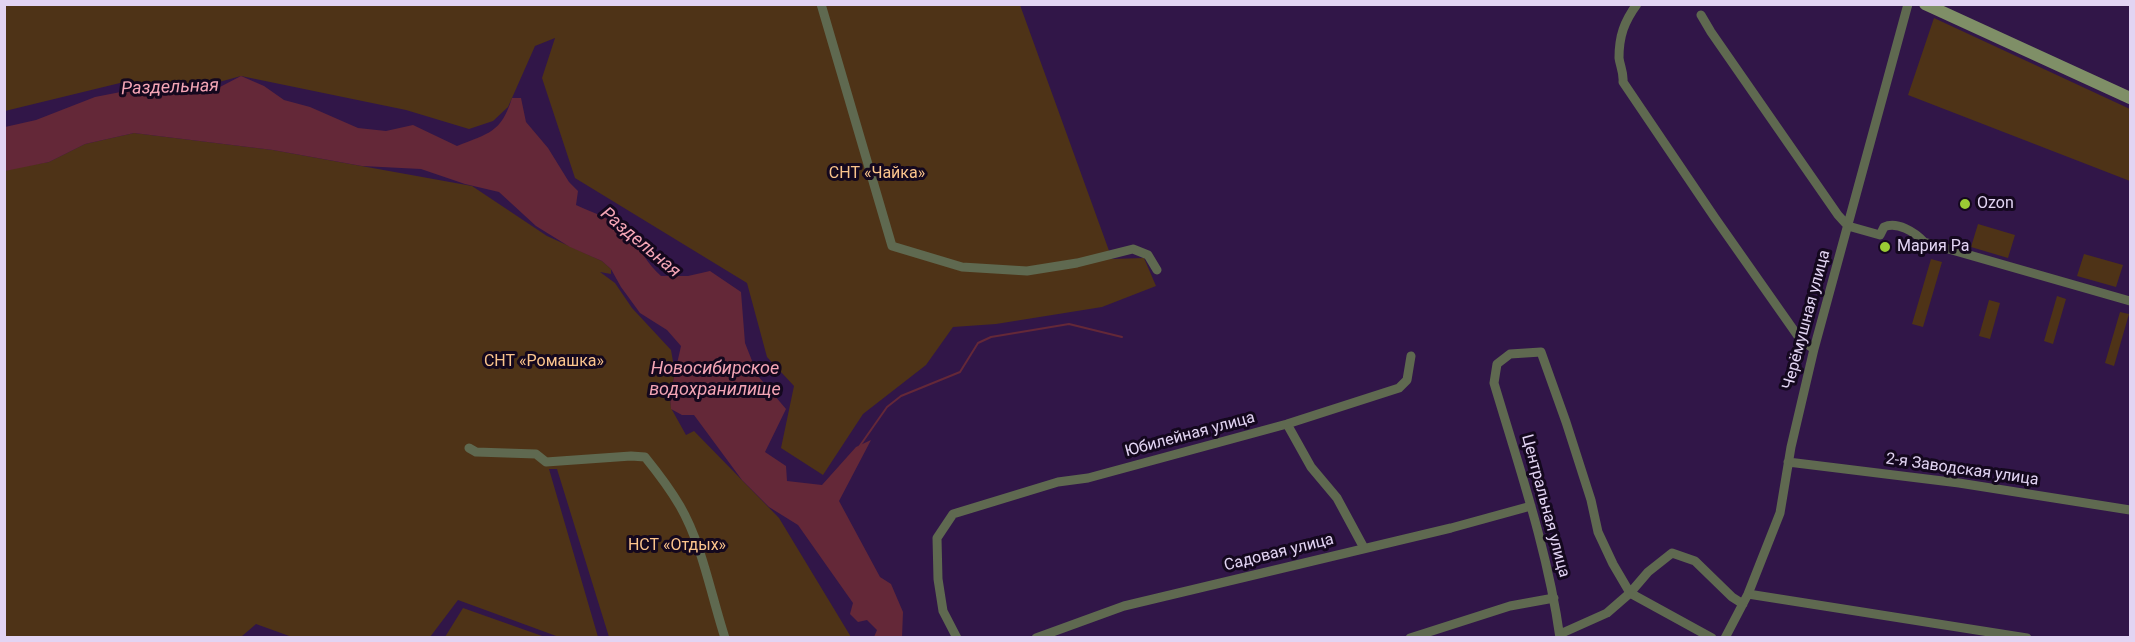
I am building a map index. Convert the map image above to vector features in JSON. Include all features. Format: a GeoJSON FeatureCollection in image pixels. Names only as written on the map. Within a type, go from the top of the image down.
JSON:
{"type":"FeatureCollection","features":[{"type":"Feature","properties":{"kind":"street"},"geometry":{"type":"LineString","coordinates":[[821,4],[892,246],[962,267],[1027,271],[1077,263],[1133,249],[1148,255],[1157,270]]}},
{"type":"Feature","properties":{"kind":"street"},"geometry":{"type":"LineString","coordinates":[[1637,4],[1625,21],[1622,35],[1619,60],[1624,72],[1623,82],[1800,339],[1814,349]]}},
{"type":"Feature","properties":{"kind":"street","name":"Черёмушная улица"},"geometry":{"type":"LineString","coordinates":[[1725,638],[1748,594],[1780,513],[1788,462],[1814,349],[1908,4]]}},
{"type":"Feature","properties":{"kind":"street"},"geometry":{"type":"LineString","coordinates":[[1924,4],[2130,98]]}},
{"type":"Feature","properties":{"kind":"street"},"geometry":{"type":"LineString","coordinates":[[1701,15],[1838,215],[1848,226],[1880,235],[1886,225],[1905,229],[1914,232],[1924,242],[2130,301]]}},
{"type":"Feature","properties":{"kind":"street","name":"Центральная улица"},"geometry":{"type":"LineString","coordinates":[[1560,636],[1554,598],[1531,506],[1494,383],[1497,364],[1510,354],[1541,352],[1591,500],[1598,532],[1630,593]]}},
{"type":"Feature","properties":{"kind":"street","name":"Юбилейная улица"},"geometry":{"type":"LineString","coordinates":[[957,638],[943,611],[938,579],[938,538],[954,514],[1058,482],[1088,478],[1287,424],[1399,388],[1407,380],[1411,356]]}},
{"type":"Feature","properties":{"kind":"street"},"geometry":{"type":"LineString","coordinates":[[1287,424],[1311,467],[1337,498],[1364,548]]}},
{"type":"Feature","properties":{"kind":"street"},"geometry":{"type":"LineString","coordinates":[[469,448],[476,452],[536,454],[546,462],[645,457],[661,477],[685,516],[725,638]]}},
{"type":"Feature","properties":{"kind":"street","name":"2-я Заводская улица"},"geometry":{"type":"LineString","coordinates":[[1788,462],[1959,483],[2130,510]]}},
{"type":"Feature","properties":{"kind":"street","name":"Садовая улица"},"geometry":{"type":"LineString","coordinates":[[1036,638],[1124,606],[1451,528],[1531,506]]}},
{"type":"Feature","properties":{"kind":"street"},"geometry":{"type":"LineString","coordinates":[[1560,636],[1607,613],[1630,593],[1648,572],[1672,553],[1695,561],[1732,597],[1743,604]]}},
{"type":"Feature","properties":{"kind":"street"},"geometry":{"type":"LineString","coordinates":[[1630,593],[1712,638]]}},
{"type":"Feature","properties":{"kind":"street"},"geometry":{"type":"LineString","coordinates":[[1748,594],[2027,638]]}},
{"type":"Feature","properties":{"kind":"street"},"geometry":{"type":"LineString","coordinates":[[1410,638],[1510,606],[1554,598]]}},
{"type":"Feature","properties":{"kind":"green space","name":"СНТ «Чайка»"},"geometry":{"type":"Polygon","coordinates":[[[4,5],[1020,5],[1112,259],[1144,258],[1156,286],[1102,307],[996,324],[953,327],[926,365],[863,414],[823,475],[781,448],[794,386],[767,357],[747,283],[575,178],[542,78],[555,38],[535,46],[508,107],[493,121],[469,129],[406,110],[241,76],[212,84],[120,83],[5,111],[4,5]]]}},
{"type":"Feature","properties":{"kind":"green space"},"geometry":{"type":"Polygon","coordinates":[[[1934,18],[2130,109],[2130,181],[1908,95],[1934,18]]]}},
{"type":"Feature","properties":{"kind":"green space"},"geometry":{"type":"Polygon","coordinates":[[[134,133],[273,150],[472,186],[547,236],[602,261],[611,269],[611,274],[600,272],[615,283],[632,308],[671,350],[675,373],[670,395],[671,408],[686,435],[694,431],[779,518],[851,637],[609,637],[557,469],[549,469],[598,637],[559,637],[458,600],[430,637],[292,637],[256,624],[241,637],[5,638],[5,171],[49,162],[85,144],[134,133]]]}},
{"type":"Feature","properties":{"kind":"green space"},"geometry":{"type":"Polygon","coordinates":[[[1978,224],[2015,235],[2008,258],[1971,247],[1978,224]]]}},
{"type":"Feature","properties":{"kind":"green space"},"geometry":{"type":"Polygon","coordinates":[[[2084,254],[2123,265],[2116,287],[2077,276],[2084,254]]]}},
{"type":"Feature","properties":{"kind":"green space"},"geometry":{"type":"Polygon","coordinates":[[[1931,259],[1942,262],[1923,327],[1912,324],[1931,259]]]}},
{"type":"Feature","properties":{"kind":"green space"},"geometry":{"type":"Polygon","coordinates":[[[2057,296],[2066,299],[2053,344],[2044,341],[2057,296]]]}},
{"type":"Feature","properties":{"kind":"green space"},"geometry":{"type":"Polygon","coordinates":[[[1989,300],[2000,303],[1990,339],[1979,336],[1989,300]]]}},
{"type":"Feature","properties":{"kind":"green space"},"geometry":{"type":"Polygon","coordinates":[[[2120,312],[2129,314],[2114,366],[2105,363],[2120,312]]]}},
{"type":"Feature","properties":{"kind":"green space"},"geometry":{"type":"Polygon","coordinates":[[[463,608],[545,637],[445,637],[463,608]]]}},
{"type":"Feature","properties":{"kind":"water","name":"Новосибирское водохранилище"},"geometry":{"type":"Polygon","coordinates":[[[241,76],[264,86],[284,100],[310,107],[358,128],[386,131],[413,125],[457,146],[492,130],[508,110],[512,98],[521,98],[526,122],[548,148],[569,182],[578,191],[576,205],[604,217],[624,230],[661,276],[688,276],[710,271],[741,292],[745,343],[758,376],[786,409],[765,452],[786,466],[787,481],[822,485],[856,447],[871,440],[839,501],[880,577],[891,584],[903,612],[902,637],[874,637],[877,630],[867,620],[858,622],[850,614],[853,603],[798,525],[769,507],[742,480],[694,415],[682,415],[671,409],[670,395],[681,346],[667,330],[640,313],[611,269],[602,261],[570,247],[536,226],[499,192],[465,184],[421,169],[362,166],[273,150],[134,133],[85,144],[49,162],[5,171],[5,127],[36,120],[95,97],[136,89],[198,91],[218,88],[241,76]]]}},
{"type":"Feature","properties":{"kind":"waterway"},"geometry":{"type":"LineString","coordinates":[[859,447],[887,407],[901,396],[960,372],[978,343],[991,337],[1069,324],[1122,337]]}},
{"type":"Feature","properties":{"kind":"place","name":"Ozon"},"geometry":{"type":"Point","coordinates":[1965,204]}},
{"type":"Feature","properties":{"kind":"place","name":"Мария Ра"},"geometry":{"type":"Point","coordinates":[1885,247]}},
{"type":"Feature","properties":{"kind":"water label","name":"Раздельная"},"geometry":{"type":"Point","coordinates":[170,88]}},
{"type":"Feature","properties":{"kind":"water label","name":"Раздельная"},"geometry":{"type":"Point","coordinates":[640,243]}},
{"type":"Feature","properties":{"kind":"park label","name":"СНТ «Ромашка»"},"geometry":{"type":"Point","coordinates":[544,362]}},
{"type":"Feature","properties":{"kind":"park label","name":"НСТ «Отдых»"},"geometry":{"type":"Point","coordinates":[677,546]}}]}
